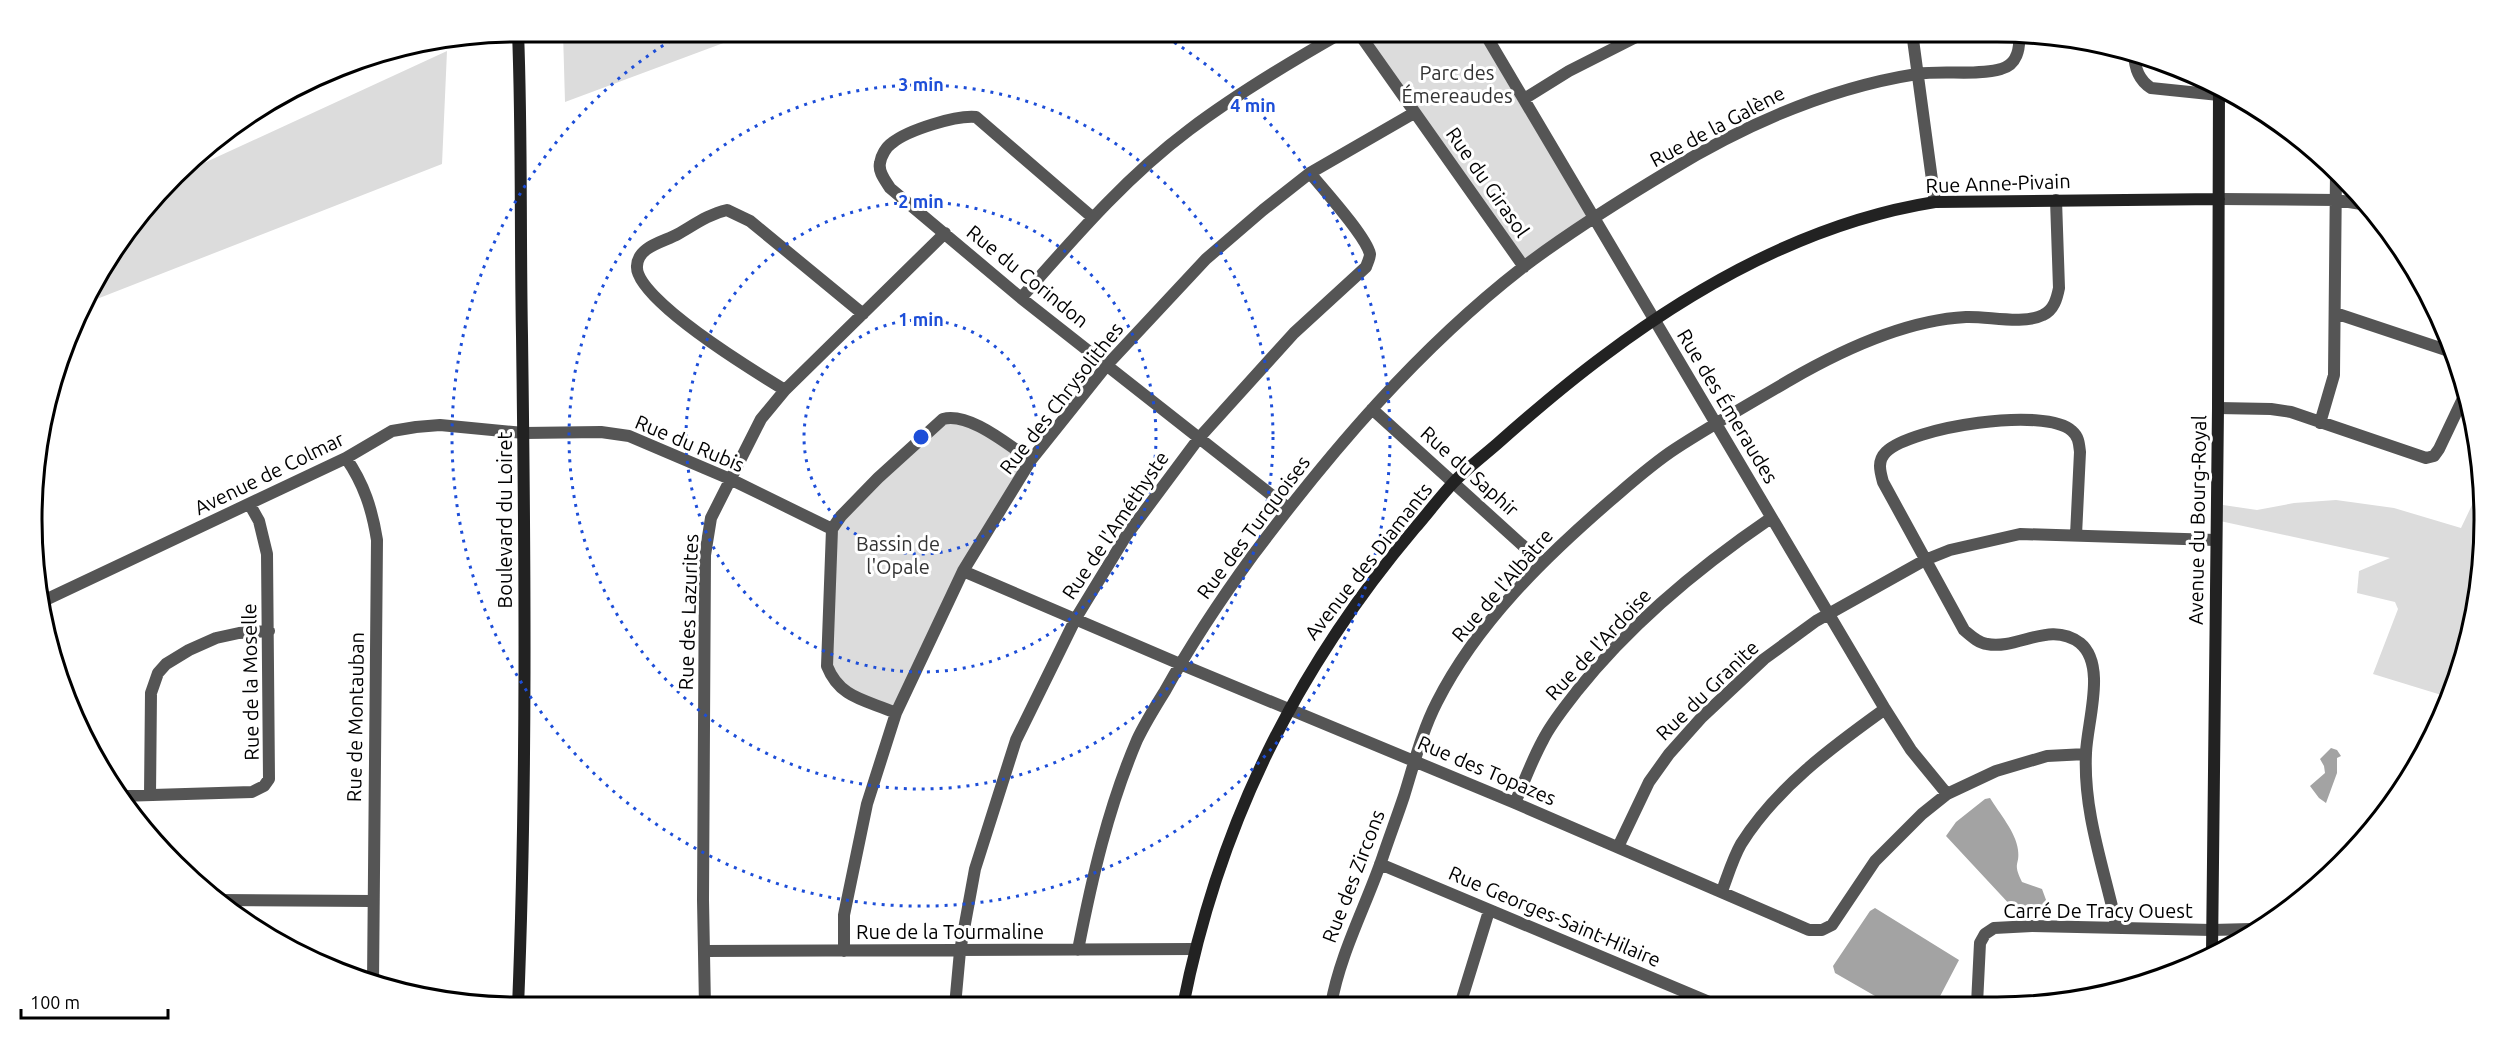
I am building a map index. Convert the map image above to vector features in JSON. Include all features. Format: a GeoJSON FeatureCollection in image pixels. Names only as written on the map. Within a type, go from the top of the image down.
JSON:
{"type":"FeatureCollection","features":[{"type":"Feature","properties":{"kind":"street","name":"Boulevard du Loiret"},"geometry":{"type":"LineString","coordinates":[[518,42],[524,433],[524,888],[519,997]]}},
{"type":"Feature","properties":{"kind":"street"},"geometry":{"type":"LineString","coordinates":[[1022,298],[1092,217],[1131,179],[1188,131],[1264,77],[1325,42]]}},
{"type":"Feature","properties":{"kind":"street","name":"Rue du Girasol"},"geometry":{"type":"LineString","coordinates":[[1365,42],[1524,267]]}},
{"type":"Feature","properties":{"kind":"street","name":"Rue des Émeraudes"},"geometry":{"type":"LineString","coordinates":[[1490,42],[1885,709],[1911,750],[1947,794]]}},
{"type":"Feature","properties":{"kind":"street"},"geometry":{"type":"LineString","coordinates":[[1524,99],[1569,71],[1626,42]]}},
{"type":"Feature","properties":{"kind":"street"},"geometry":{"type":"LineString","coordinates":[[1913,42],[1935,202]]}},
{"type":"Feature","properties":{"kind":"street","name":"Rue de la Galène"},"geometry":{"type":"LineString","coordinates":[[1594,218],[1671,170],[1764,120],[1804,102],[1861,86],[1918,74],[2000,70],[2016,58],[2019,43]]}},
{"type":"Feature","properties":{"kind":"street"},"geometry":{"type":"LineString","coordinates":[[2136,63],[2143,82],[2151,88],[2207,90]]}},
{"type":"Feature","properties":{"kind":"street","name":"Avenue du Bourg-Royal"},"geometry":{"type":"LineString","coordinates":[[2212,946],[2219,97]]}},
{"type":"Feature","properties":{"kind":"street","name":"Rue des Chrysolithes"},"geometry":{"type":"LineString","coordinates":[[844,951],[844,915],[867,804],[896,713],[963,571],[1031,460],[1107,366],[1206,259],[1310,173],[1414,112]]}},
{"type":"Feature","properties":{"kind":"street","name":"Rue du Corindon"},"geometry":{"type":"LineString","coordinates":[[1092,217],[976,117],[951,118],[891,143],[879,164],[881,176],[890,188],[1022,298],[1288,508]]}},
{"type":"Feature","properties":{"kind":"street","name":"Rue de l'Améthyste"},"geometry":{"type":"LineString","coordinates":[[956,997],[960,951],[975,869],[1016,740],[1076,618],[1126,536],[1198,438],[1286,341],[1366,267],[1369,261],[1370,253],[1348,218],[1310,173]]}},
{"type":"Feature","properties":{"kind":"street"},"geometry":{"type":"LineString","coordinates":[[2320,423],[2334,375],[2336,184]]}},
{"type":"Feature","properties":{"kind":"street","name":"Rue Anne-Pivain"},"geometry":{"type":"LineString","coordinates":[[1653,319],[1723,278],[1788,248],[1851,222],[1902,207],[1935,202],[2056,200],[2336,200],[2354,203]]}},
{"type":"Feature","properties":{"kind":"street","name":"Rue de l'Albâtre"},"geometry":{"type":"LineString","coordinates":[[1414,760],[1436,704],[1457,666],[1496,615],[1542,563],[1640,476],[1674,450],[1793,378],[1872,340],[1916,325],[1966,317],[2007,319],[2035,318],[2046,315],[2056,299],[2059,288],[2056,200]]}},
{"type":"Feature","properties":{"kind":"street"},"geometry":{"type":"LineString","coordinates":[[785,390],[741,363],[658,302],[642,283],[638,273],[637,264],[641,255],[652,245],[716,213],[727,210],[750,221],[863,314]]}},
{"type":"Feature","properties":{"kind":"street","name":"Rue des Turquoises"},"geometry":{"type":"LineString","coordinates":[[1078,950],[1095,867],[1111,810],[1138,738],[1180,664],[1229,588],[1288,508],[1372,409],[1446,334],[1524,267],[1594,218]]}},
{"type":"Feature","properties":{"kind":"street","name":"Rue des Lazurites"},"geometry":{"type":"LineString","coordinates":[[705,997],[705,555],[711,518],[760,419],[785,390],[945,233]]}},
{"type":"Feature","properties":{"kind":"street"},"geometry":{"type":"LineString","coordinates":[[2335,313],[2442,349]]}},
{"type":"Feature","properties":{"kind":"street","name":"Avenue des Diamants"},"geometry":{"type":"LineString","coordinates":[[1185,997],[1194,949],[1222,861],[1243,807],[1289,709],[1316,661],[1359,598],[1454,482],[1552,395],[1653,319]]}},
{"type":"Feature","properties":{"kind":"street"},"geometry":{"type":"LineString","coordinates":[[2218,408],[2271,409],[2290,412],[2426,458],[2434,456],[2439,449],[2460,405]]}},
{"type":"Feature","properties":{"kind":"street","name":"Rue du Saphir"},"geometry":{"type":"LineString","coordinates":[[1372,409],[1542,563]]}},
{"type":"Feature","properties":{"kind":"street"},"geometry":{"type":"LineString","coordinates":[[896,713],[858,700],[833,681],[827,666],[832,529],[878,478],[943,419],[952,417],[971,422],[1031,460]]}},
{"type":"Feature","properties":{"kind":"street"},"geometry":{"type":"LineString","coordinates":[[2076,535],[2080,452],[2078,439],[2073,431],[2062,425],[2050,421],[1980,421],[1952,426],[1894,445],[1880,460],[1883,482],[1964,630],[1986,644],[1999,644],[2053,634],[2067,636],[2089,653],[2095,669],[2086,754],[2090,812],[2117,928]]}},
{"type":"Feature","properties":{"kind":"street","name":"Avenue de Colmar"},"geometry":{"type":"LineString","coordinates":[[49,598],[346,459],[392,431],[440,425],[524,433]]}},
{"type":"Feature","properties":{"kind":"street","name":"Rue du Rubis"},"geometry":{"type":"LineString","coordinates":[[524,433],[601,432],[629,436],[730,479],[832,529]]}},
{"type":"Feature","properties":{"kind":"street","name":"Rue de Montauban"},"geometry":{"type":"LineString","coordinates":[[346,459],[358,475],[364,490],[373,516],[376,540],[373,974]]}},
{"type":"Feature","properties":{"kind":"street","name":"Rue de la Moselle"},"geometry":{"type":"LineString","coordinates":[[130,796],[252,792],[264,786],[269,779],[271,769],[267,554],[260,521],[250,505]]}},
{"type":"Feature","properties":{"kind":"street","name":"Rue de l'Ardoise"},"geometry":{"type":"LineString","coordinates":[[1515,803],[1543,739],[1589,676],[1624,639],[1685,582],[1728,547],[1771,518]]}},
{"type":"Feature","properties":{"kind":"street","name":"Rue du Granite"},"geometry":{"type":"LineString","coordinates":[[1618,847],[1649,782],[1669,753],[1702,717],[1764,659],[1816,621],[1925,560],[1950,550],[2020,534],[2216,540]]}},
{"type":"Feature","properties":{"kind":"street","name":"Rue des Topazes"},"geometry":{"type":"LineString","coordinates":[[963,571],[1180,664],[1414,760],[1809,930],[1822,930],[1832,925],[1875,861],[1922,814],[1947,794],[1996,771],[2047,756],[2086,754]]}},
{"type":"Feature","properties":{"kind":"street"},"geometry":{"type":"LineString","coordinates":[[150,795],[151,693],[158,673],[166,664],[189,650],[216,638],[239,633],[269,631]]}},
{"type":"Feature","properties":{"kind":"street"},"geometry":{"type":"LineString","coordinates":[[1722,891],[1740,846],[1758,819],[1784,790],[1848,735],[1885,709]]}},
{"type":"Feature","properties":{"kind":"street","name":"Rue des Zircons"},"geometry":{"type":"LineString","coordinates":[[1333,997],[1343,958],[1380,864],[1414,760]]}},
{"type":"Feature","properties":{"kind":"street","name":"Rue Georges-Saint-Hilaire"},"geometry":{"type":"LineString","coordinates":[[1380,864],[1697,997]]}},
{"type":"Feature","properties":{"kind":"street"},"geometry":{"type":"LineString","coordinates":[[232,900],[372,901]]}},
{"type":"Feature","properties":{"kind":"street"},"geometry":{"type":"LineString","coordinates":[[1462,997],[1489,910]]}},
{"type":"Feature","properties":{"kind":"street","name":"Carré De Tracy Ouest"},"geometry":{"type":"LineString","coordinates":[[1977,997],[1980,943],[1985,934],[1994,928],[2032,926],[2212,930],[2243,928]]}},
{"type":"Feature","properties":{"kind":"street","name":"Rue de la Tourmaline"},"geometry":{"type":"LineString","coordinates":[[705,951],[1194,949]]}},
{"type":"Feature","properties":{"kind":"green space"},"geometry":{"type":"Polygon","coordinates":[[[563,42],[726,42],[565,102],[563,42]]]}},
{"type":"Feature","properties":{"kind":"green space","name":"Parc des Émereaudes"},"geometry":{"type":"Polygon","coordinates":[[[1365,42],[1490,42],[1594,218],[1524,267],[1365,42]]]}},
{"type":"Feature","properties":{"kind":"green space"},"geometry":{"type":"Polygon","coordinates":[[[447,51],[442,164],[96,299],[122,254],[141,229],[160,205],[200,165],[447,51]]]}},
{"type":"Feature","properties":{"kind":"green space","name":"Bassin de l'Opale"},"geometry":{"type":"Polygon","coordinates":[[[952,417],[1031,460],[963,571],[896,713],[833,681],[832,529],[841,516],[952,417]]]}},
{"type":"Feature","properties":{"kind":"green space"},"geometry":{"type":"Polygon","coordinates":[[[2336,500],[2394,508],[2461,528],[2473,502],[2473,551],[2465,613],[2458,643],[2441,695],[2373,674],[2398,609],[2395,602],[2357,593],[2359,571],[2390,558],[2220,521],[2223,505],[2257,510],[2294,503],[2336,500]]]}},
{"type":"Feature","properties":{"kind":"shaded area"},"geometry":{"type":"Polygon","coordinates":[[[2331,748],[2337,750],[2341,756],[2337,758],[2337,773],[2326,803],[2310,786],[2325,773],[2320,759],[2331,748]]]}},
{"type":"Feature","properties":{"kind":"shaded area"},"geometry":{"type":"Polygon","coordinates":[[[1990,798],[2017,843],[2017,871],[2022,882],[2042,889],[2049,908],[2028,911],[2013,908],[1946,836],[1956,822],[1985,799],[1990,798]]]}},
{"type":"Feature","properties":{"kind":"shaded area"},"geometry":{"type":"Polygon","coordinates":[[[1875,908],[1959,960],[1940,997],[1877,997],[1835,973],[1833,966],[1870,911],[1875,908]]]}}]}
